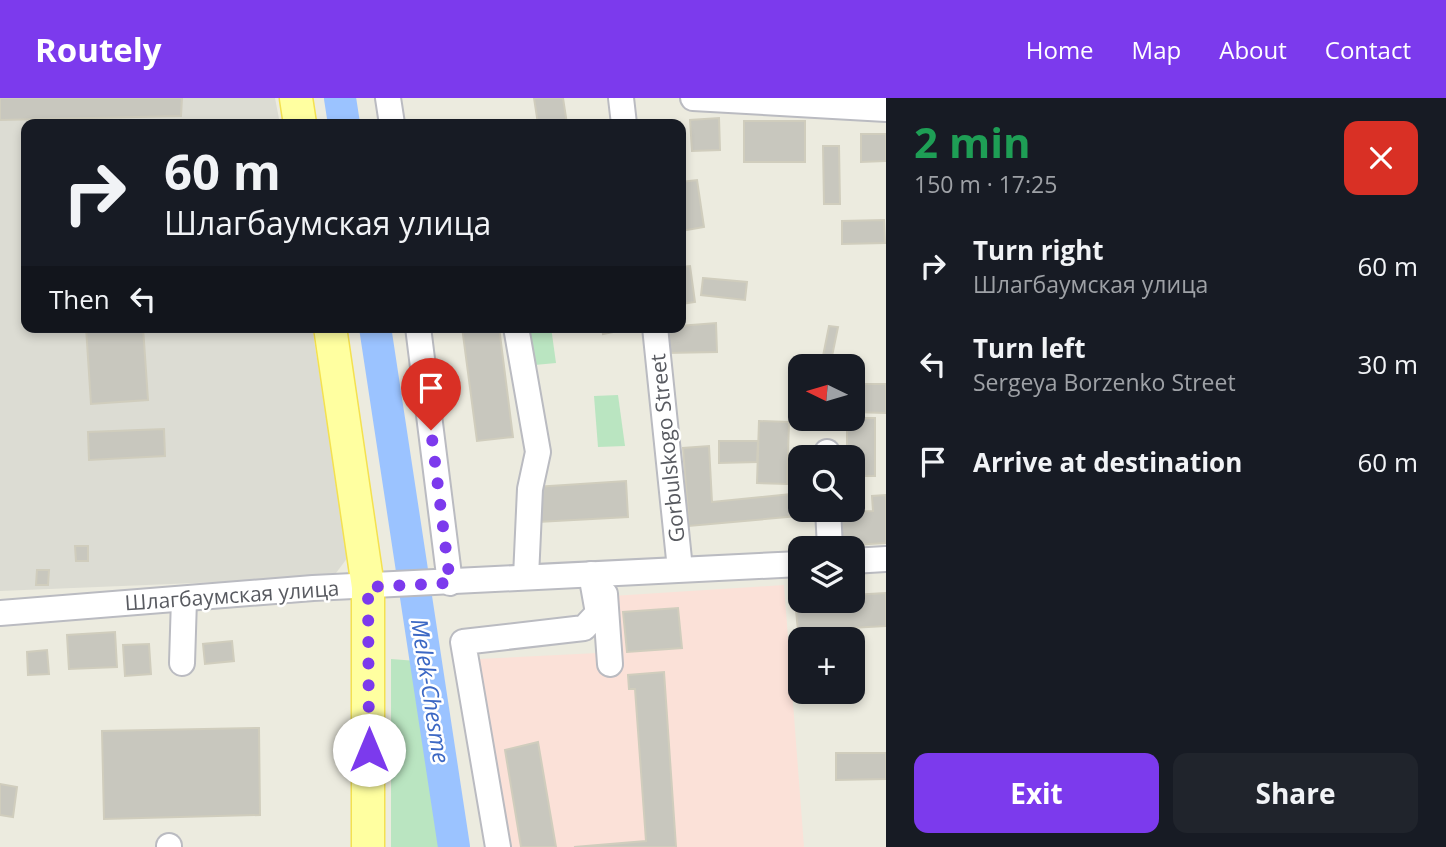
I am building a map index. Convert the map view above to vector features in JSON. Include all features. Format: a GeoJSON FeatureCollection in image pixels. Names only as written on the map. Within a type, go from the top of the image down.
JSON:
{"type":"FeatureCollection","features":[{"type":"Feature","properties":{"kind":"main road"},"geometry":{"type":"LineString","coordinates":[[296,98],[299,119]]}},
{"type":"Feature","properties":{"kind":"main road"},"geometry":{"type":"LineString","coordinates":[[331,333],[377,586],[368,847]]}},
{"type":"Feature","properties":{"kind":"street"},"geometry":{"type":"LineString","coordinates":[[388,98],[391,119]]}},
{"type":"Feature","properties":{"kind":"street"},"geometry":{"type":"LineString","coordinates":[[621,98],[623,119]]}},
{"type":"Feature","properties":{"kind":"street"},"geometry":{"type":"LineString","coordinates":[[693,98],[886,109]]}},
{"type":"Feature","properties":{"kind":"street"},"geometry":{"type":"LineString","coordinates":[[419,333],[444,584]]}},
{"type":"Feature","properties":{"kind":"street"},"geometry":{"type":"LineString","coordinates":[[517,333],[538,452],[530,489],[526,577]]}},
{"type":"Feature","properties":{"kind":"street","name":"Gorbulskogo Street"},"geometry":{"type":"LineString","coordinates":[[656,333],[680,569]]}},
{"type":"Feature","properties":{"kind":"street"},"geometry":{"type":"LineString","coordinates":[[865,560],[886,559]]}},
{"type":"Feature","properties":{"kind":"street","name":"Шлагбаумская улица"},"geometry":{"type":"LineString","coordinates":[[0,613],[313,588],[444,584],[526,577],[788,564]]}},
{"type":"Feature","properties":{"kind":"street"},"geometry":{"type":"LineString","coordinates":[[597,573],[610,664]]}},
{"type":"Feature","properties":{"kind":"street"},"geometry":{"type":"LineString","coordinates":[[182,663],[184,599]]}},
{"type":"Feature","properties":{"kind":"street"},"geometry":{"type":"LineString","coordinates":[[498,847],[463,642],[584,628],[602,612]]}},
{"type":"Feature","properties":{"kind":"shaded area"},"geometry":{"type":"Polygon","coordinates":[[[0,98],[275,98],[279,119],[21,119],[21,333],[313,333],[348,557],[336,573],[320,578],[0,591],[0,98]]]}},
{"type":"Feature","properties":{"kind":"shaded area"},"geometry":{"type":"Polygon","coordinates":[[[784,585],[788,637],[788,704],[793,704],[804,847],[493,847],[458,660],[618,652],[612,596],[784,585]]]}},
{"type":"Feature","properties":{"kind":"green space"},"geometry":{"type":"Polygon","coordinates":[[[521,333],[552,333],[556,363],[524,366],[521,333]]]}},
{"type":"Feature","properties":{"kind":"green space"},"geometry":{"type":"Polygon","coordinates":[[[618,395],[625,446],[598,447],[594,396],[618,395]]]}},
{"type":"Feature","properties":{"kind":"green space"},"geometry":{"type":"Polygon","coordinates":[[[391,659],[417,661],[444,847],[391,847],[391,659]]]}},
{"type":"Feature","properties":{"kind":"building"},"geometry":{"type":"Polygon","coordinates":[[[0,98],[182,98],[181,116],[0,120],[0,98]]]}},
{"type":"Feature","properties":{"kind":"building"},"geometry":{"type":"Polygon","coordinates":[[[534,98],[563,98],[566,119],[537,119],[534,98]]]}},
{"type":"Feature","properties":{"kind":"building"},"geometry":{"type":"Polygon","coordinates":[[[719,118],[720,150],[692,151],[690,120],[719,118]]]}},
{"type":"Feature","properties":{"kind":"building"},"geometry":{"type":"Polygon","coordinates":[[[744,121],[805,121],[805,162],[744,162],[744,121]]]}},
{"type":"Feature","properties":{"kind":"building"},"geometry":{"type":"Polygon","coordinates":[[[861,134],[886,134],[886,161],[861,162],[861,134]]]}},
{"type":"Feature","properties":{"kind":"building"},"geometry":{"type":"Polygon","coordinates":[[[823,146],[839,146],[840,204],[824,204],[823,146]]]}},
{"type":"Feature","properties":{"kind":"building"},"geometry":{"type":"Polygon","coordinates":[[[697,180],[704,227],[686,230],[686,181],[697,180]]]}},
{"type":"Feature","properties":{"kind":"building"},"geometry":{"type":"Polygon","coordinates":[[[884,220],[885,243],[842,244],[842,221],[884,220]]]}},
{"type":"Feature","properties":{"kind":"building"},"geometry":{"type":"Polygon","coordinates":[[[686,266],[690,266],[695,302],[686,303],[686,266]]]}},
{"type":"Feature","properties":{"kind":"building"},"geometry":{"type":"Polygon","coordinates":[[[703,278],[747,282],[745,300],[701,295],[703,278]]]}},
{"type":"Feature","properties":{"kind":"building"},"geometry":{"type":"Polygon","coordinates":[[[716,323],[717,352],[666,353],[666,333],[686,333],[686,325],[716,323]]]}},
{"type":"Feature","properties":{"kind":"building"},"geometry":{"type":"Polygon","coordinates":[[[829,326],[838,327],[832,354],[823,354],[829,326]]]}},
{"type":"Feature","properties":{"kind":"building"},"geometry":{"type":"Polygon","coordinates":[[[86,333],[143,333],[148,400],[91,404],[86,333]]]}},
{"type":"Feature","properties":{"kind":"building"},"geometry":{"type":"Polygon","coordinates":[[[463,333],[500,333],[513,437],[477,441],[463,333]]]}},
{"type":"Feature","properties":{"kind":"building"},"geometry":{"type":"Polygon","coordinates":[[[865,384],[886,384],[886,413],[865,412],[865,384]]]}},
{"type":"Feature","properties":{"kind":"building"},"geometry":{"type":"Polygon","coordinates":[[[865,418],[875,418],[875,476],[865,476],[865,445],[847,445],[847,431],[865,431],[865,418]]]}},
{"type":"Feature","properties":{"kind":"building"},"geometry":{"type":"Polygon","coordinates":[[[759,421],[788,422],[787,484],[757,483],[759,421]]]}},
{"type":"Feature","properties":{"kind":"building"},"geometry":{"type":"Polygon","coordinates":[[[164,429],[165,456],[89,460],[88,432],[164,429]]]}},
{"type":"Feature","properties":{"kind":"building"},"geometry":{"type":"Polygon","coordinates":[[[719,441],[758,441],[757,462],[719,463],[719,441]]]}},
{"type":"Feature","properties":{"kind":"building"},"geometry":{"type":"Polygon","coordinates":[[[709,446],[712,502],[788,494],[788,517],[689,526],[683,448],[709,446]]]}},
{"type":"Feature","properties":{"kind":"building"},"geometry":{"type":"Polygon","coordinates":[[[626,481],[628,517],[538,522],[535,487],[626,481]]]}},
{"type":"Feature","properties":{"kind":"building"},"geometry":{"type":"Polygon","coordinates":[[[886,495],[886,543],[865,544],[865,536],[835,536],[835,522],[865,522],[865,511],[873,511],[872,496],[886,495]]]}},
{"type":"Feature","properties":{"kind":"building"},"geometry":{"type":"Polygon","coordinates":[[[75,546],[88,546],[88,561],[76,561],[75,546]]]}},
{"type":"Feature","properties":{"kind":"building"},"geometry":{"type":"Polygon","coordinates":[[[37,570],[49,570],[48,585],[36,585],[37,570]]]}},
{"type":"Feature","properties":{"kind":"building"},"geometry":{"type":"Polygon","coordinates":[[[886,593],[886,626],[798,627],[796,613],[865,613],[865,594],[886,593]]]}},
{"type":"Feature","properties":{"kind":"building"},"geometry":{"type":"Polygon","coordinates":[[[678,608],[682,648],[627,652],[623,612],[678,608]]]}},
{"type":"Feature","properties":{"kind":"building"},"geometry":{"type":"Polygon","coordinates":[[[115,632],[117,667],[69,669],[67,635],[115,632]]]}},
{"type":"Feature","properties":{"kind":"building"},"geometry":{"type":"Polygon","coordinates":[[[232,641],[234,661],[205,664],[203,644],[232,641]]]}},
{"type":"Feature","properties":{"kind":"building"},"geometry":{"type":"Polygon","coordinates":[[[149,644],[151,674],[125,676],[123,645],[149,644]]]}},
{"type":"Feature","properties":{"kind":"building"},"geometry":{"type":"Polygon","coordinates":[[[47,650],[49,674],[28,675],[27,652],[47,650]]]}},
{"type":"Feature","properties":{"kind":"building"},"geometry":{"type":"Polygon","coordinates":[[[664,672],[676,847],[574,847],[646,841],[635,689],[629,689],[628,675],[664,672]]]}},
{"type":"Feature","properties":{"kind":"building"},"geometry":{"type":"Polygon","coordinates":[[[259,728],[260,815],[104,819],[102,731],[259,728]]]}},
{"type":"Feature","properties":{"kind":"building"},"geometry":{"type":"Polygon","coordinates":[[[538,742],[556,847],[521,847],[505,750],[538,742]]]}},
{"type":"Feature","properties":{"kind":"building"},"geometry":{"type":"Polygon","coordinates":[[[836,753],[886,753],[886,779],[836,780],[836,753]]]}},
{"type":"Feature","properties":{"kind":"building"},"geometry":{"type":"Polygon","coordinates":[[[0,784],[17,787],[13,817],[0,815],[0,784]]]}},
{"type":"Feature","properties":{"kind":"waterway","name":"Melek-Chesme"},"geometry":{"type":"LineString","coordinates":[[340,98],[343,119]]}},
{"type":"Feature","properties":{"kind":"waterway","name":"Melek-Chesme"},"geometry":{"type":"LineString","coordinates":[[376,333],[454,847]]}},
{"type":"Feature","properties":{"kind":"route"},"geometry":{"type":"LineString","coordinates":[[369,750],[368,587],[450,583],[431,430]]}}]}
